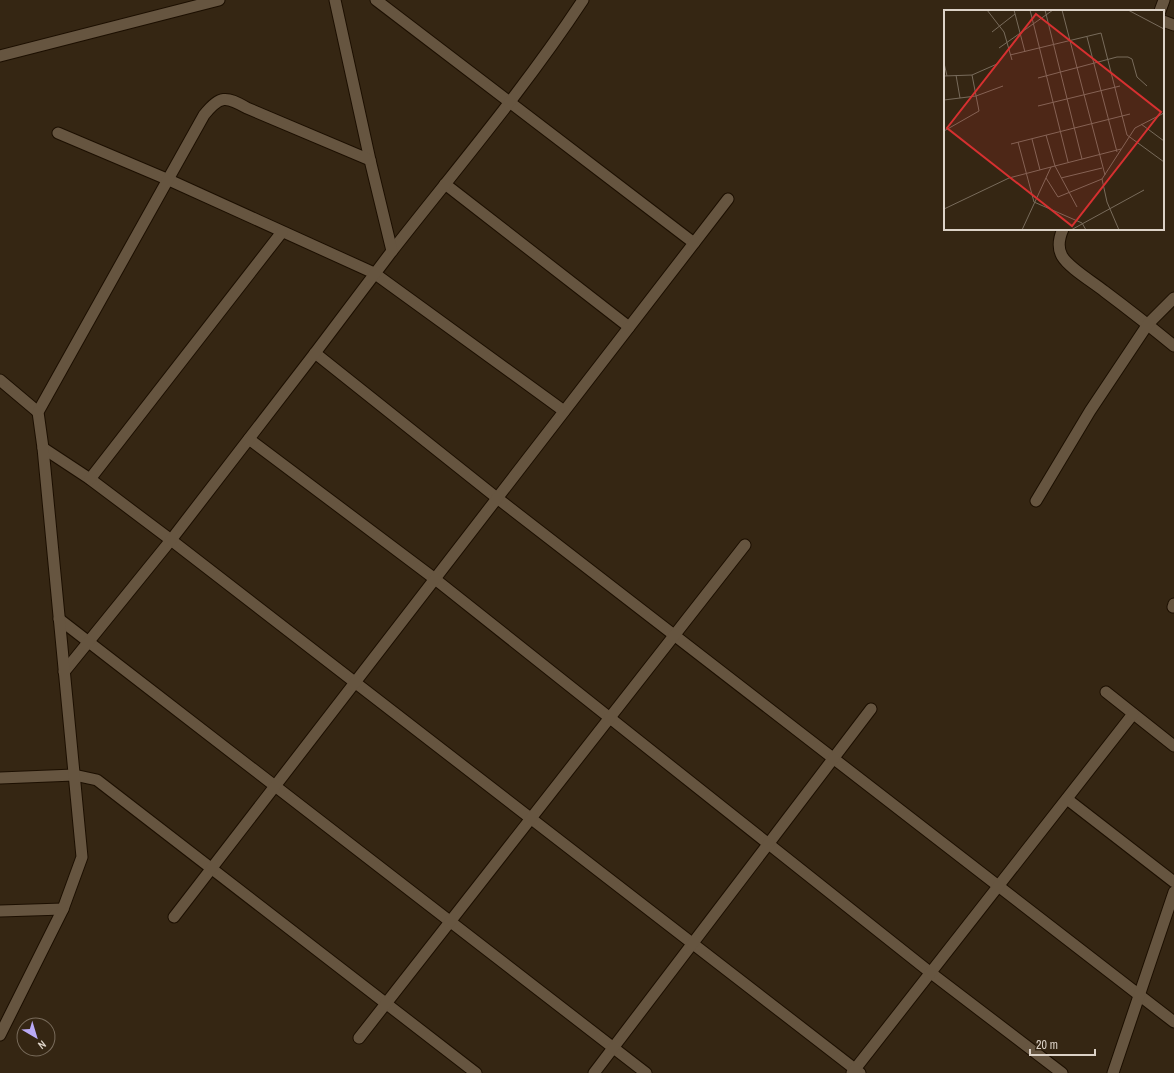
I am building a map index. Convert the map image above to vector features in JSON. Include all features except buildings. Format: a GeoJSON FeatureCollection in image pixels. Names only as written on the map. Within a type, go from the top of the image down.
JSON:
{"type":"FeatureCollection","features":[{"type":"Feature","properties":{"kind":"street"},"geometry":{"type":"LineString","coordinates":[[0,56],[219,0]]}},
{"type":"Feature","properties":{"kind":"street"},"geometry":{"type":"LineString","coordinates":[[335,0],[384,224],[392,251]]}},
{"type":"Feature","properties":{"kind":"street"},"geometry":{"type":"LineString","coordinates":[[376,0],[694,243]]}},
{"type":"Feature","properties":{"kind":"street"},"geometry":{"type":"LineString","coordinates":[[64,672],[171,540],[315,353],[374,273],[510,103],[583,0]]}},
{"type":"Feature","properties":{"kind":"street"},"geometry":{"type":"LineString","coordinates":[[1160,10],[1164,0]]}},
{"type":"Feature","properties":{"kind":"street"},"geometry":{"type":"LineString","coordinates":[[1164,21],[1174,25]]}},
{"type":"Feature","properties":{"kind":"street"},"geometry":{"type":"LineString","coordinates":[[0,1035],[63,909],[82,857],[43,448],[38,412],[204,115],[214,103],[224,99],[234,100],[247,108],[370,160]]}},
{"type":"Feature","properties":{"kind":"street"},"geometry":{"type":"LineString","coordinates":[[58,133],[169,180],[374,273],[564,411]]}},
{"type":"Feature","properties":{"kind":"street"},"geometry":{"type":"LineString","coordinates":[[445,184],[629,327]]}},
{"type":"Feature","properties":{"kind":"street"},"geometry":{"type":"LineString","coordinates":[[174,917],[728,199]]}},
{"type":"Feature","properties":{"kind":"street"},"geometry":{"type":"LineString","coordinates":[[1063,230],[1060,236],[1059,248],[1064,259],[1174,346]]}},
{"type":"Feature","properties":{"kind":"street"},"geometry":{"type":"LineString","coordinates":[[90,479],[282,232]]}},
{"type":"Feature","properties":{"kind":"street"},"geometry":{"type":"LineString","coordinates":[[1036,501],[1090,411],[1148,324],[1174,298]]}},
{"type":"Feature","properties":{"kind":"street"},"geometry":{"type":"LineString","coordinates":[[315,353],[497,498],[674,636],[1174,1022]]}},
{"type":"Feature","properties":{"kind":"street"},"geometry":{"type":"LineString","coordinates":[[0,380],[38,412]]}},
{"type":"Feature","properties":{"kind":"street"},"geometry":{"type":"LineString","coordinates":[[249,439],[435,579],[931,973],[1062,1073]]}},
{"type":"Feature","properties":{"kind":"street"},"geometry":{"type":"LineString","coordinates":[[43,448],[90,479],[171,540],[531,818],[856,1072],[931,973],[1133,714]]}},
{"type":"Feature","properties":{"kind":"street"},"geometry":{"type":"LineString","coordinates":[[359,1038],[745,546]]}},
{"type":"Feature","properties":{"kind":"street"},"geometry":{"type":"LineString","coordinates":[[59,619],[646,1073]]}},
{"type":"Feature","properties":{"kind":"street"},"geometry":{"type":"LineString","coordinates":[[1106,692],[1174,746]]}},
{"type":"Feature","properties":{"kind":"street"},"geometry":{"type":"LineString","coordinates":[[594,1073],[871,709]]}},
{"type":"Feature","properties":{"kind":"street"},"geometry":{"type":"LineString","coordinates":[[0,778],[74,775],[97,780],[212,867],[476,1073]]}},
{"type":"Feature","properties":{"kind":"street"},"geometry":{"type":"LineString","coordinates":[[1067,799],[1174,882]]}},
{"type":"Feature","properties":{"kind":"street"},"geometry":{"type":"LineString","coordinates":[[1113,1073],[1174,892]]}},
{"type":"Feature","properties":{"kind":"street"},"geometry":{"type":"LineString","coordinates":[[0,911],[63,909]]}}]}
